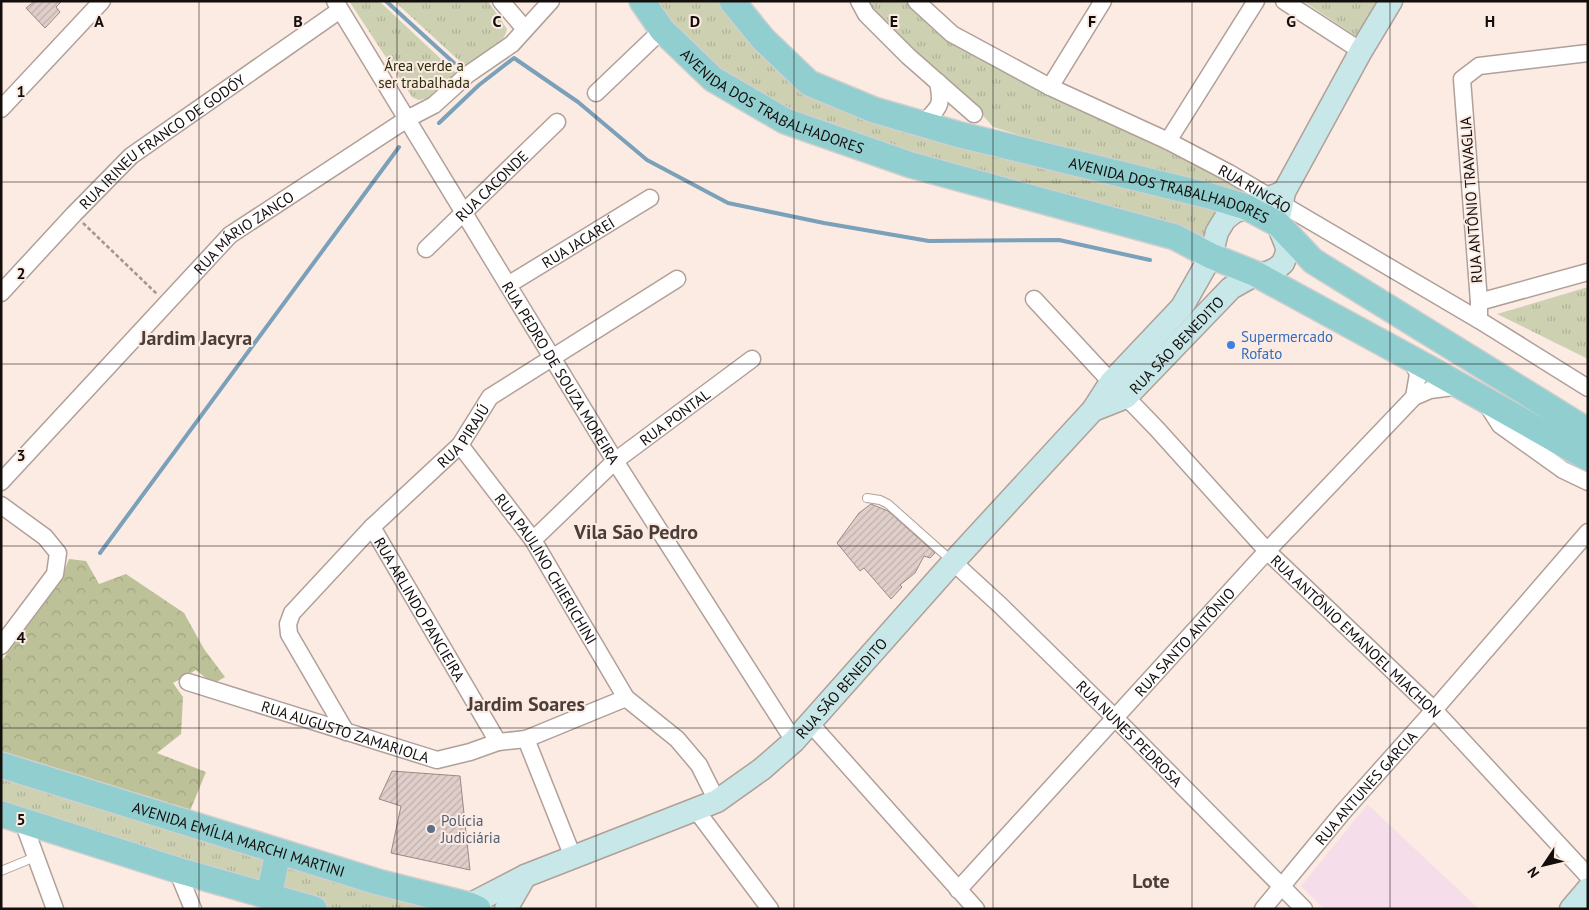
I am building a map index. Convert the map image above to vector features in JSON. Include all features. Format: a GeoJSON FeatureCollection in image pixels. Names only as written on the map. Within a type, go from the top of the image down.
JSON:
{"type":"FeatureCollection","features":[{"type":"Feature","properties":{"kind":"main road","name":"AVENIDA DOS TRABALHADORES"},"geometry":{"type":"LineString","coordinates":[[642,1],[662,30],[714,79],[785,121],[910,165],[1175,237],[1211,256]]}},
{"type":"Feature","properties":{"kind":"main road","name":"AVENIDA DOS TRABALHADORES"},"geometry":{"type":"LineString","coordinates":[[732,1],[763,39],[809,82],[874,110],[922,124],[1210,196],[1246,207],[1279,204],[1313,261],[1588,430]]}},
{"type":"Feature","properties":{"kind":"main road"},"geometry":{"type":"LineString","coordinates":[[1256,274],[1268,273],[1283,263],[1288,250],[1279,204],[1361,51],[1391,1]]}},
{"type":"Feature","properties":{"kind":"main road"},"geometry":{"type":"LineString","coordinates":[[1246,207],[1234,212],[1225,219],[1217,232],[1211,256],[1256,274],[1588,458]]}},
{"type":"Feature","properties":{"kind":"main road","name":"RUA SÃO BENEDITO"},"geometry":{"type":"LineString","coordinates":[[1120,383],[1182,307],[1211,256]]}},
{"type":"Feature","properties":{"kind":"main road","name":"RUA SÃO BENEDITO"},"geometry":{"type":"LineString","coordinates":[[473,907],[525,876],[717,801],[762,769],[794,741],[953,562],[1093,410],[1120,383],[1231,288],[1256,274]]}},
{"type":"Feature","properties":{"kind":"main road","name":"AVENIDA EMÍLIA MARCHI MARTINI"},"geometry":{"type":"LineString","coordinates":[[1,766],[378,882],[473,907]]}},
{"type":"Feature","properties":{"kind":"main road"},"geometry":{"type":"LineString","coordinates":[[12,818],[178,870],[314,909]]}},
{"type":"Feature","properties":{"kind":"main road"},"geometry":{"type":"LineString","coordinates":[[269,896],[278,852]]}},
{"type":"Feature","properties":{"kind":"main road"},"geometry":{"type":"LineString","coordinates":[[506,909],[525,876]]}},
{"type":"Feature","properties":{"kind":"main road"},"geometry":{"type":"LineString","coordinates":[[1571,909],[1588,889]]}},
{"type":"Feature","properties":{"kind":"street"},"geometry":{"type":"LineString","coordinates":[[1,109],[102,1]]}},
{"type":"Feature","properties":{"kind":"street"},"geometry":{"type":"LineString","coordinates":[[501,1],[525,29]]}},
{"type":"Feature","properties":{"kind":"street","name":"RUA MÁRIO ZANCO"},"geometry":{"type":"LineString","coordinates":[[1,482],[230,235],[406,119],[434,105],[467,76],[512,44],[551,1]]}},
{"type":"Feature","properties":{"kind":"street"},"geometry":{"type":"LineString","coordinates":[[859,1],[866,14],[908,56],[974,114]]}},
{"type":"Feature","properties":{"kind":"street","name":"RUA RINCÃO"},"geometry":{"type":"LineString","coordinates":[[916,1],[952,34],[1050,87],[1168,141],[1229,173],[1479,320],[1588,388]]}},
{"type":"Feature","properties":{"kind":"street"},"geometry":{"type":"LineString","coordinates":[[1050,87],[1103,1]]}},
{"type":"Feature","properties":{"kind":"street"},"geometry":{"type":"LineString","coordinates":[[1168,141],[1256,1]]}},
{"type":"Feature","properties":{"kind":"street"},"geometry":{"type":"LineString","coordinates":[[1284,1],[1361,51]]}},
{"type":"Feature","properties":{"kind":"street","name":"RUA PEDRO DE SOUZA MOREIRA"},"geometry":{"type":"LineString","coordinates":[[337,6],[615,461],[794,741]]}},
{"type":"Feature","properties":{"kind":"street","name":"RUA IRINEU FRANCO DE GODÓY"},"geometry":{"type":"LineString","coordinates":[[1,293],[74,214],[132,156],[337,6]]}},
{"type":"Feature","properties":{"kind":"street"},"geometry":{"type":"LineString","coordinates":[[596,93],[662,30]]}},
{"type":"Feature","properties":{"kind":"street","name":"RUA ANTÔNIO TRAVAGLIA"},"geometry":{"type":"LineString","coordinates":[[1479,320],[1462,79],[1479,66],[1588,53]]}},
{"type":"Feature","properties":{"kind":"street"},"geometry":{"type":"LineString","coordinates":[[922,124],[940,106],[938,82]]}},
{"type":"Feature","properties":{"kind":"street","name":"RUA CACONDE"},"geometry":{"type":"LineString","coordinates":[[426,250],[557,122]]}},
{"type":"Feature","properties":{"kind":"street","name":"RUA JACAREÍ"},"geometry":{"type":"LineString","coordinates":[[508,285],[650,198]]}},
{"type":"Feature","properties":{"kind":"street"},"geometry":{"type":"LineString","coordinates":[[1479,302],[1588,272]]}},
{"type":"Feature","properties":{"kind":"street","name":"RUA PIRAJÚ"},"geometry":{"type":"LineString","coordinates":[[346,732],[289,634],[288,624],[292,613],[372,527],[460,445],[490,397],[677,279]]}},
{"type":"Feature","properties":{"kind":"street","name":"RUA ANTÔNIO EMANOEL MIACHON"},"geometry":{"type":"LineString","coordinates":[[1034,299],[1120,383],[1157,429],[1267,551],[1434,710],[1588,876]]}},
{"type":"Feature","properties":{"kind":"street","name":"RUA PONTAL"},"geometry":{"type":"LineString","coordinates":[[533,540],[615,461],[752,359]]}},
{"type":"Feature","properties":{"kind":"street"},"geometry":{"type":"LineString","coordinates":[[1411,359],[1418,374],[1414,397]]}},
{"type":"Feature","properties":{"kind":"street","name":"RUA SANTO ANTÔNIO"},"geometry":{"type":"LineString","coordinates":[[958,890],[1267,551],[1414,397],[1430,390],[1461,386]]}},
{"type":"Feature","properties":{"kind":"street"},"geometry":{"type":"LineString","coordinates":[[1483,399],[1500,425],[1563,470],[1588,482]]}},
{"type":"Feature","properties":{"kind":"street","name":"RUA PAULINO CHIERICHINI"},"geometry":{"type":"LineString","coordinates":[[460,445],[533,540],[626,698]]}},
{"type":"Feature","properties":{"kind":"street"},"geometry":{"type":"LineString","coordinates":[[1,506],[45,537],[58,553],[55,574],[1,646]]}},
{"type":"Feature","properties":{"kind":"street","name":"RUA ARLINDO PANCIEIRA"},"geometry":{"type":"LineString","coordinates":[[372,527],[498,742]]}},
{"type":"Feature","properties":{"kind":"street","name":"RUA ANTUNES GARCIA"},"geometry":{"type":"LineString","coordinates":[[1263,909],[1343,812],[1588,532]]}},
{"type":"Feature","properties":{"kind":"street","name":"RUA NUNES PEDROSA"},"geometry":{"type":"LineString","coordinates":[[953,562],[1001,606],[1114,717],[1304,909]]}},
{"type":"Feature","properties":{"kind":"street","name":"RUA AUGUSTO ZAMARIOLA"},"geometry":{"type":"LineString","coordinates":[[188,682],[437,760],[470,752],[498,742],[526,739],[626,698]]}},
{"type":"Feature","properties":{"kind":"street"},"geometry":{"type":"LineString","coordinates":[[626,698],[678,739],[699,765],[717,801]]}},
{"type":"Feature","properties":{"kind":"street"},"geometry":{"type":"LineString","coordinates":[[810,723],[976,909]]}},
{"type":"Feature","properties":{"kind":"street"},"geometry":{"type":"LineString","coordinates":[[526,739],[573,857]]}},
{"type":"Feature","properties":{"kind":"street"},"geometry":{"type":"LineString","coordinates":[[696,810],[770,909]]}},
{"type":"Feature","properties":{"kind":"street"},"geometry":{"type":"LineString","coordinates":[[12,818],[35,857],[55,909]]}},
{"type":"Feature","properties":{"kind":"street"},"geometry":{"type":"LineString","coordinates":[[178,870],[193,909]]}},
{"type":"Feature","properties":{"kind":"lane"},"geometry":{"type":"LineString","coordinates":[[867,498],[880,500],[888,504],[953,562]]}},
{"type":"Feature","properties":{"kind":"lane"},"geometry":{"type":"LineString","coordinates":[[1,871],[35,857]]}},
{"type":"Feature","properties":{"kind":"path"},"geometry":{"type":"LineString","coordinates":[[74,214],[168,303]]}},
{"type":"Feature","properties":{"kind":"shaded area"},"geometry":{"type":"Polygon","coordinates":[[[1368,804],[1479,909],[1324,909],[1301,886],[1368,804]]]}},
{"type":"Feature","properties":{"kind":"green space","name":"Área verde a ser trabalhada"},"geometry":{"type":"Polygon","coordinates":[[[349,1],[379,1],[456,73],[435,94],[418,100],[412,97],[349,1]]]}},
{"type":"Feature","properties":{"kind":"green space","name":"Área verde a ser trabalhada"},"geometry":{"type":"Polygon","coordinates":[[[394,1],[488,1],[507,29],[505,36],[496,46],[465,66],[394,1]]]}},
{"type":"Feature","properties":{"kind":"green space"},"geometry":{"type":"Polygon","coordinates":[[[648,1],[725,1],[790,72],[1224,206],[1206,239],[786,116],[716,74],[648,1]]]}},
{"type":"Feature","properties":{"kind":"green space"},"geometry":{"type":"Polygon","coordinates":[[[866,1],[909,1],[920,13],[971,54],[1179,151],[1261,197],[1243,203],[993,127],[979,111],[875,16],[866,1]]]}},
{"type":"Feature","properties":{"kind":"green space"},"geometry":{"type":"Polygon","coordinates":[[[1303,1],[1380,1],[1360,39],[1303,1]]]}},
{"type":"Feature","properties":{"kind":"green space"},"geometry":{"type":"Polygon","coordinates":[[[1588,287],[1588,359],[1497,314],[1588,287]]]}},
{"type":"Feature","properties":{"kind":"green space"},"geometry":{"type":"Polygon","coordinates":[[[69,559],[86,561],[99,584],[126,574],[184,613],[204,649],[225,677],[213,684],[196,670],[173,683],[183,697],[181,734],[157,753],[206,772],[187,818],[1,759],[1,662],[59,584],[69,559]]]}},
{"type":"Feature","properties":{"kind":"green space"},"geometry":{"type":"Polygon","coordinates":[[[1,774],[270,855],[266,889],[1,808],[1,774]]]}},
{"type":"Feature","properties":{"kind":"green space"},"geometry":{"type":"Polygon","coordinates":[[[282,859],[452,909],[331,909],[275,892],[282,859]]]}},
{"type":"Feature","properties":{"kind":"building"},"geometry":{"type":"Polygon","coordinates":[[[35,1],[62,1],[56,7],[60,12],[45,28],[26,8],[35,1]]]}},
{"type":"Feature","properties":{"kind":"building"},"geometry":{"type":"Polygon","coordinates":[[[871,504],[888,511],[935,553],[930,558],[924,556],[915,573],[900,585],[902,587],[891,599],[864,568],[860,571],[837,543],[859,513],[871,504]]]}},
{"type":"Feature","properties":{"kind":"building","name":"Polícia Judiciária"},"geometry":{"type":"Polygon","coordinates":[[[392,771],[460,776],[470,870],[391,853],[401,806],[379,799],[392,771]]]}},
{"type":"Feature","properties":{"kind":"waterway"},"geometry":{"type":"LineString","coordinates":[[386,1],[454,63]]}},
{"type":"Feature","properties":{"kind":"waterway"},"geometry":{"type":"LineString","coordinates":[[439,123],[479,85],[514,58],[578,102],[647,160],[728,203],[824,223],[929,241],[1059,240],[1150,260]]}},
{"type":"Feature","properties":{"kind":"waterway"},"geometry":{"type":"LineString","coordinates":[[100,553],[399,147]]}},
{"type":"Feature","properties":{"kind":"place","name":"Supermercado Rofato"},"geometry":{"type":"Point","coordinates":[1231,345]}},
{"type":"Feature","properties":{"kind":"place","name":"Polícia Judiciária"},"geometry":{"type":"Point","coordinates":[431,829]}},
{"type":"Feature","properties":{"kind":"district","name":"Jardim Jacyra"},"geometry":{"type":"Point","coordinates":[196,338]}},
{"type":"Feature","properties":{"kind":"district","name":"Vila São Pedro"},"geometry":{"type":"Point","coordinates":[636,532]}},
{"type":"Feature","properties":{"kind":"district","name":"Jardim Soares"},"geometry":{"type":"Point","coordinates":[526,704]}},
{"type":"Feature","properties":{"kind":"district","name":"Lote"},"geometry":{"type":"Point","coordinates":[1151,881]}}]}
